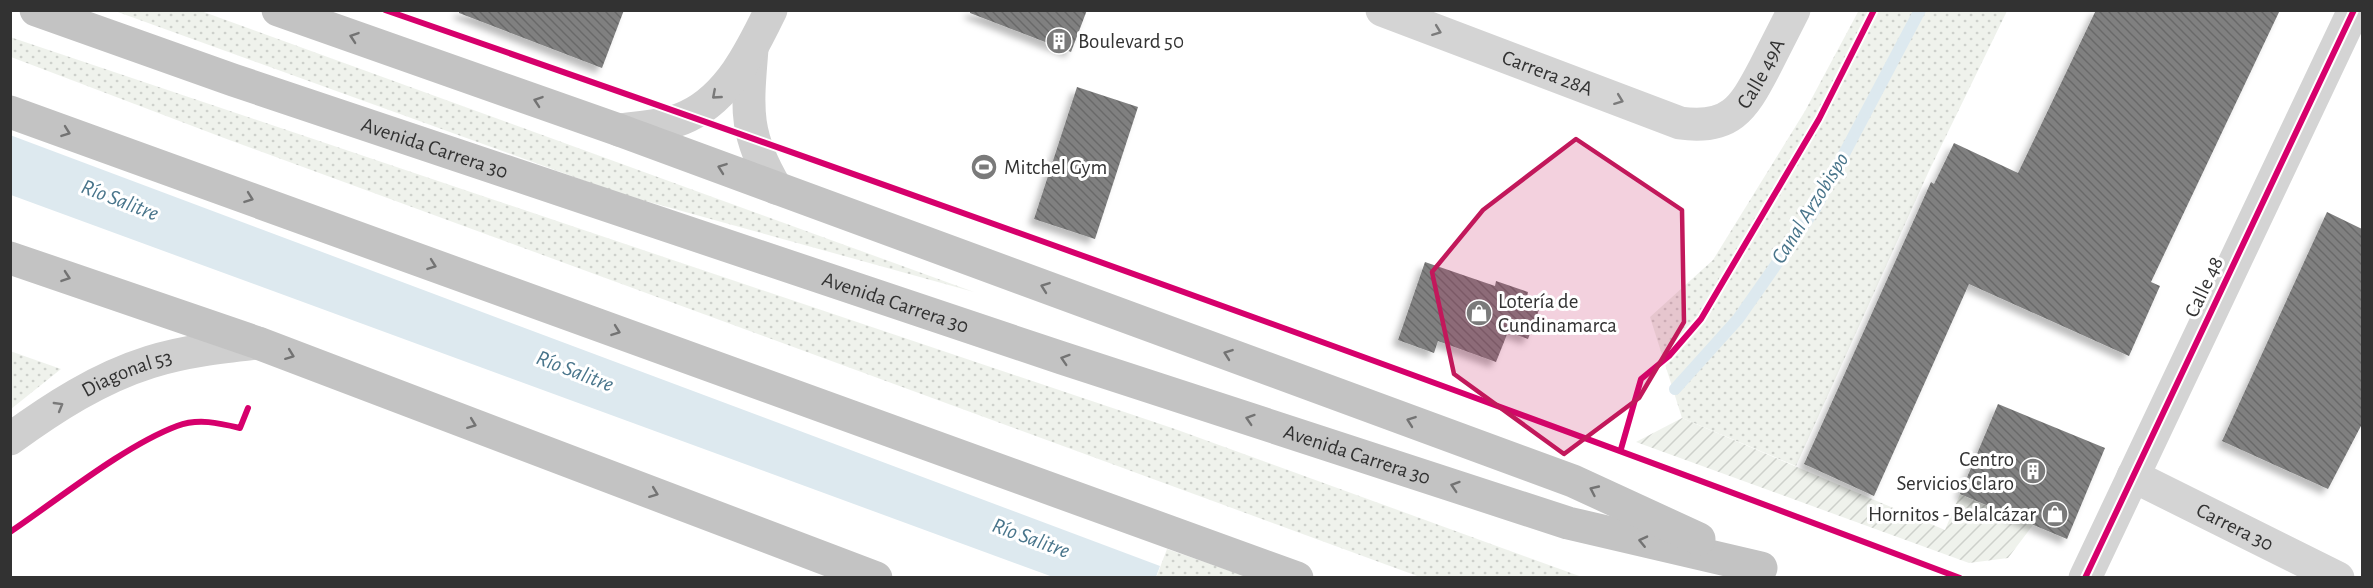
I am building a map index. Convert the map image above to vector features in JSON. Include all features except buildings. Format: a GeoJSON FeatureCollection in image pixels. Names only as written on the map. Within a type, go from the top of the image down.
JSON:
{"type":"FeatureCollection","features":[{"type":"Feature","properties":{"kind":"highway","name":"Avenida Carrera 30"},"geometry":{"type":"LineString","coordinates":[[36,10],[233,80],[1062,358],[1545,516],[1774,573]]}},
{"type":"Feature","properties":{"kind":"highway","name":"Avenida Carrera 30"},"geometry":{"type":"LineString","coordinates":[[278,10],[619,130],[1573,481],[1774,573]]}},
{"type":"Feature","properties":{"kind":"highway"},"geometry":{"type":"LineString","coordinates":[[10,112],[1297,578]]}},
{"type":"Feature","properties":{"kind":"highway"},"geometry":{"type":"LineString","coordinates":[[10,258],[258,343],[876,578]]}},
{"type":"Feature","properties":{"kind":"street"},"geometry":{"type":"LineString","coordinates":[[619,130],[656,125],[689,116],[719,93],[752,49],[771,10]]}},
{"type":"Feature","properties":{"kind":"street","name":"Carrera 28A"},"geometry":{"type":"LineString","coordinates":[[1382,10],[1680,123],[1699,126],[1715,123]]}},
{"type":"Feature","properties":{"kind":"street","name":"Calle 49A"},"geometry":{"type":"LineString","coordinates":[[1715,123],[1732,116],[1747,102],[1794,10]]}},
{"type":"Feature","properties":{"kind":"street","name":"Calle 48"},"geometry":{"type":"LineString","coordinates":[[2085,578],[2354,10]]}},
{"type":"Feature","properties":{"kind":"street"},"geometry":{"type":"LineString","coordinates":[[752,49],[749,114],[752,137],[758,158],[776,188]]}},
{"type":"Feature","properties":{"kind":"street","name":"Diagonal 53"},"geometry":{"type":"LineString","coordinates":[[10,439],[46,413],[101,381],[150,362],[216,348],[258,343]]}},
{"type":"Feature","properties":{"kind":"street","name":"Carrera 30"},"geometry":{"type":"LineString","coordinates":[[2133,476],[2338,578]]}},
{"type":"Feature","properties":{"kind":"highlighted area"},"geometry":{"type":"Polygon","coordinates":[[[1576,139],[1682,210],[1684,322],[1639,398],[1564,454],[1454,374],[1432,272],[1483,210],[1576,139]]]}},
{"type":"Feature","properties":{"kind":"shaded area"},"geometry":{"type":"Polygon","coordinates":[[[1859,10],[2007,11],[1928,173],[1796,466],[1682,418],[1650,317],[1713,260],[1805,111],[1859,10]]]}},
{"type":"Feature","properties":{"kind":"shaded area"},"geometry":{"type":"Polygon","coordinates":[[[115,11],[201,11],[974,292],[624,195],[115,11]]]}},
{"type":"Feature","properties":{"kind":"shaded area"},"geometry":{"type":"Polygon","coordinates":[[[10,37],[1175,429],[1582,577],[1420,577],[224,138],[11,57],[10,37]]]}},
{"type":"Feature","properties":{"kind":"shaded area"},"geometry":{"type":"Polygon","coordinates":[[[10,351],[61,369],[11,409],[10,409],[10,351]]]}},
{"type":"Feature","properties":{"kind":"shaded area"},"geometry":{"type":"Polygon","coordinates":[[[1682,418],[1945,530],[1960,494],[2033,525],[2008,558],[1969,563],[1636,442],[1682,418]]]}},
{"type":"Feature","properties":{"kind":"shaded area"},"geometry":{"type":"Polygon","coordinates":[[[1167,549],[1248,577],[1156,578],[1167,549]]]}},
{"type":"Feature","properties":{"kind":"water","name":"Río Salitre"},"geometry":{"type":"Polygon","coordinates":[[[10,135],[1160,566],[1156,577],[1053,577],[11,195],[10,135]]]}},
{"type":"Feature","properties":{"kind":"waterway","name":"Canal Arzobispo"},"geometry":{"type":"LineString","coordinates":[[1675,389],[1738,319],[1815,209],[1920,10]]}},
{"type":"Feature","properties":{"kind":"cycle path"},"geometry":{"type":"LineString","coordinates":[[385,10],[1175,289],[1960,578]]}},
{"type":"Feature","properties":{"kind":"cycle path"},"geometry":{"type":"LineString","coordinates":[[1621,449],[1641,379],[1669,356],[1701,319],[1819,119],[1874,10]]}},
{"type":"Feature","properties":{"kind":"cycle path"},"geometry":{"type":"LineString","coordinates":[[2085,578],[2354,10]]}},
{"type":"Feature","properties":{"kind":"cycle path"},"geometry":{"type":"LineString","coordinates":[[10,532],[135,446],[177,426],[193,422],[216,423],[240,428],[248,408]]}},
{"type":"Feature","properties":{"kind":"place","name":"Boulevard 50"},"geometry":{"type":"Point","coordinates":[1059,41]}},
{"type":"Feature","properties":{"kind":"place","name":"Mitchel Gym"},"geometry":{"type":"Point","coordinates":[984,167]}},
{"type":"Feature","properties":{"kind":"place","name":"Lotería de Cundinamarca"},"geometry":{"type":"Point","coordinates":[1479,313]}},
{"type":"Feature","properties":{"kind":"place","name":"Centro Servicios Claro"},"geometry":{"type":"Point","coordinates":[2033,471]}},
{"type":"Feature","properties":{"kind":"place","name":"Hornitos - Belalcázar"},"geometry":{"type":"Point","coordinates":[2055,514]}}]}
